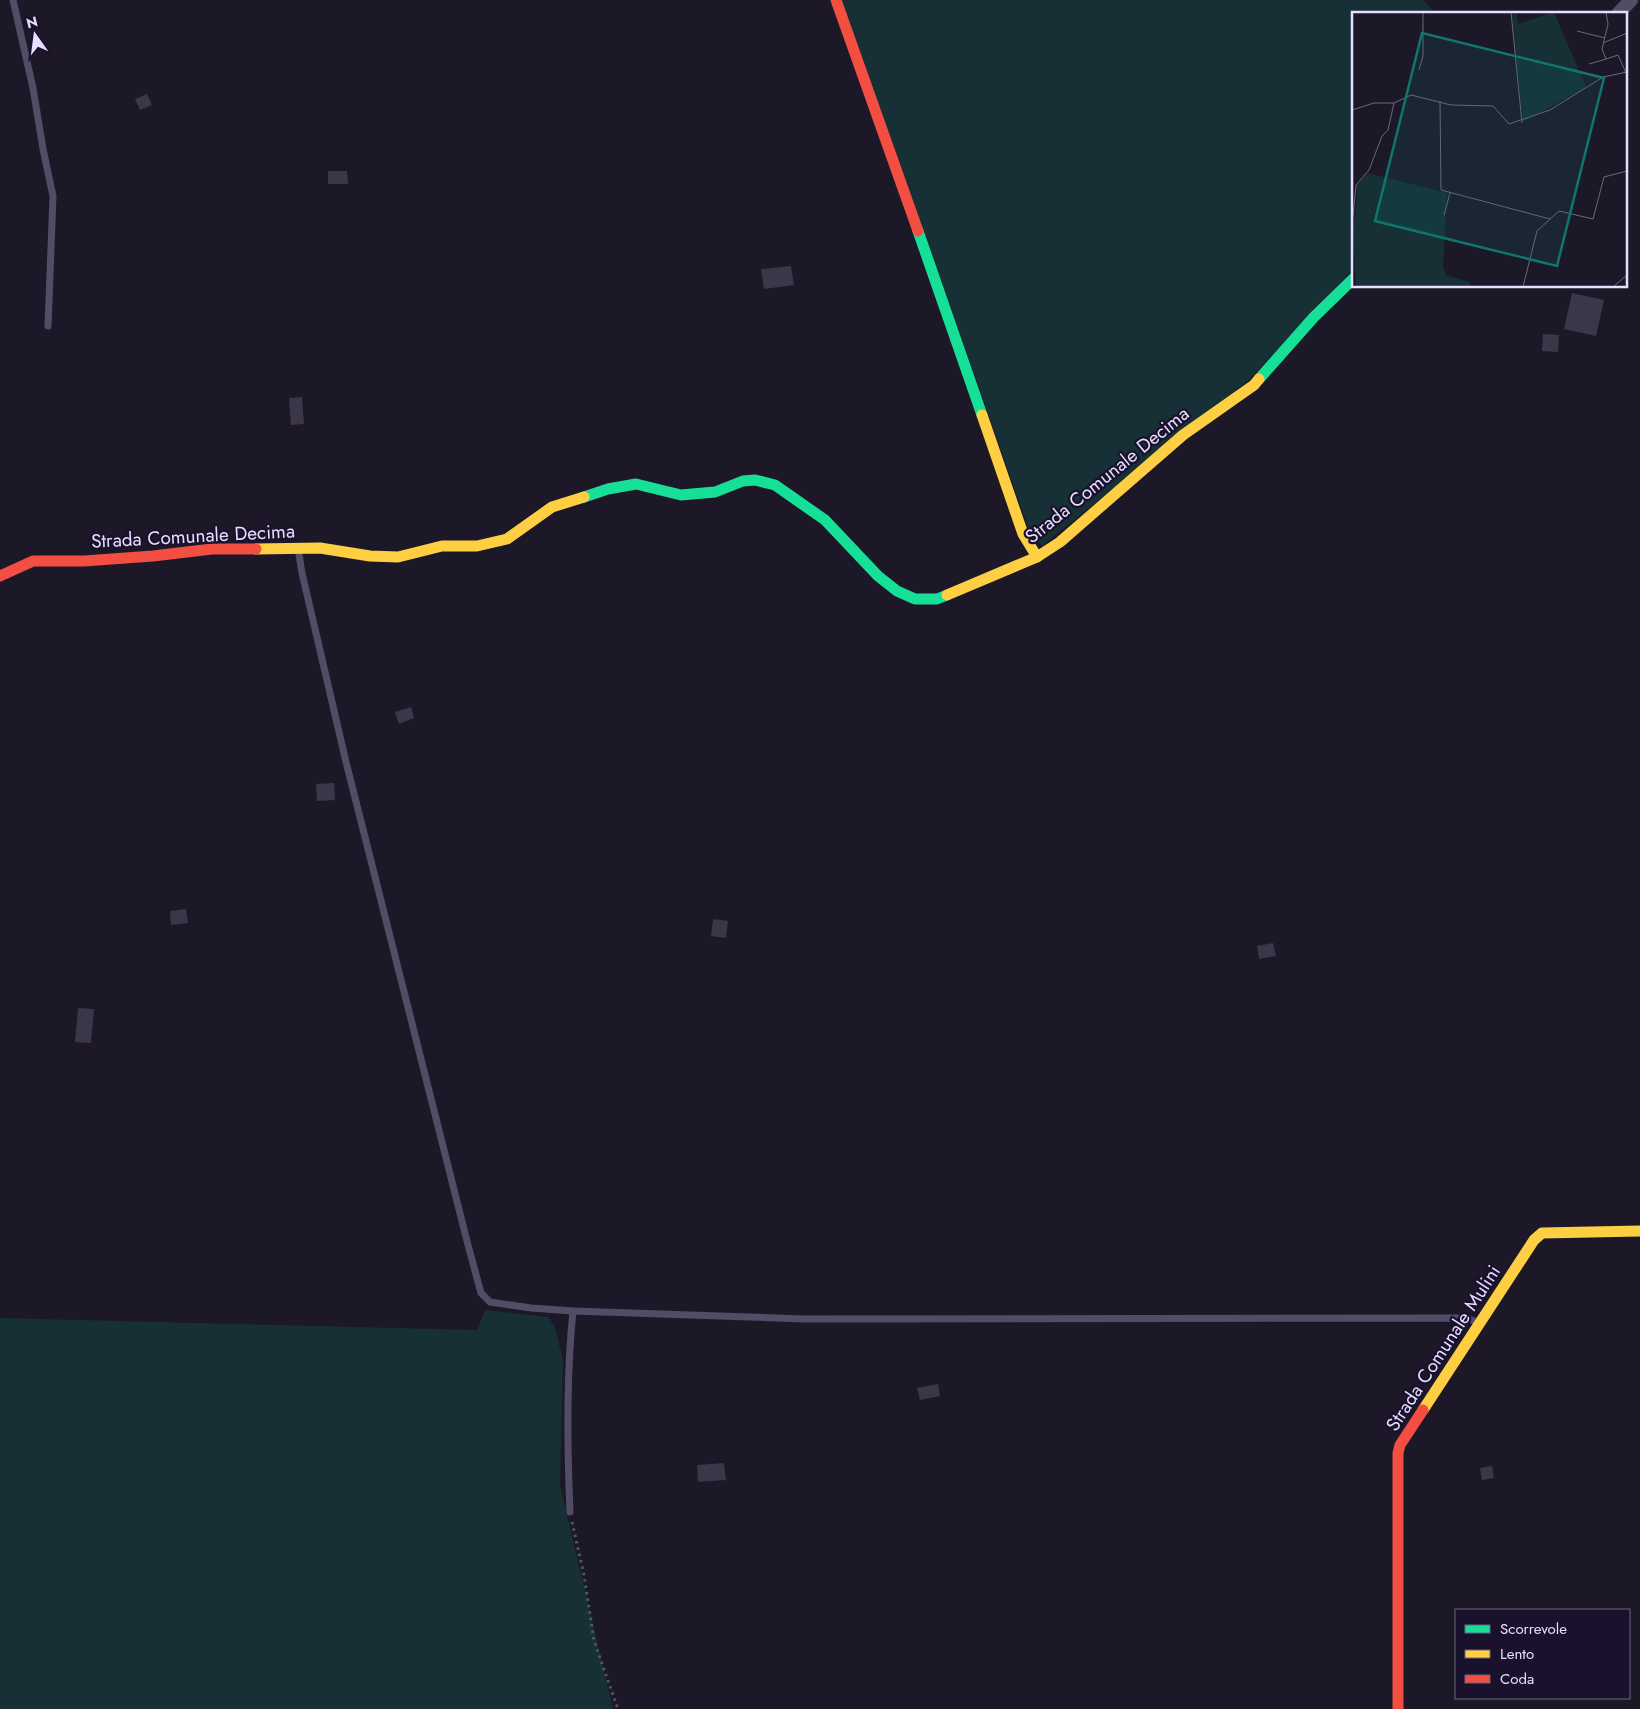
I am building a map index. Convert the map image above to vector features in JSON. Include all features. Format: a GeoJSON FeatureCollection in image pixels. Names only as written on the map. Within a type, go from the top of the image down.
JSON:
{"type":"FeatureCollection","features":[{"type":"Feature","properties":{"kind":"street"},"geometry":{"type":"LineString","coordinates":[[836,0],[942,295],[1024,534],[1038,557]]}},
{"type":"Feature","properties":{"kind":"street"},"geometry":{"type":"LineString","coordinates":[[1620,12],[1631,0]]}},
{"type":"Feature","properties":{"kind":"street","name":"Strada Comunale Decima"},"geometry":{"type":"LineString","coordinates":[[0,576],[33,561],[84,561],[154,556],[212,549],[320,548],[370,556],[398,557],[442,546],[477,546],[507,540],[552,507],[608,489],[636,484],[682,495],[715,492],[743,481],[755,480],[775,485],[825,520],[878,576],[897,591],[915,599],[937,599],[1038,557],[1060,542],[1182,435],[1254,385],[1314,317],[1352,280]]}},
{"type":"Feature","properties":{"kind":"street","name":"Strada Comunale Mulini"},"geometry":{"type":"LineString","coordinates":[[1398,1709],[1398,1453],[1400,1445],[1534,1240],[1542,1233],[1640,1231]]}},
{"type":"Feature","properties":{"kind":"lane"},"geometry":{"type":"LineString","coordinates":[[13,0],[33,88],[53,196],[48,326]]}},
{"type":"Feature","properties":{"kind":"lane"},"geometry":{"type":"LineString","coordinates":[[298,548],[304,583],[346,762],[481,1292],[490,1302],[573,1312],[804,1319],[1465,1318],[1481,1323]]}},
{"type":"Feature","properties":{"kind":"lane"},"geometry":{"type":"LineString","coordinates":[[570,1512],[567,1450],[569,1344],[573,1312]]}},
{"type":"Feature","properties":{"kind":"path"},"geometry":{"type":"LineString","coordinates":[[570,1512],[584,1575],[594,1641],[618,1709]]}},
{"type":"Feature","properties":{"kind":"green space"},"geometry":{"type":"Polygon","coordinates":[[[842,0],[1424,0],[1433,12],[1352,12],[1352,270],[1250,379],[1042,546],[1029,530],[842,0]]]}},
{"type":"Feature","properties":{"kind":"green space"},"geometry":{"type":"Polygon","coordinates":[[[485,1310],[548,1317],[555,1327],[563,1361],[560,1485],[613,1709],[0,1709],[0,1318],[477,1330],[485,1310]]]}},
{"type":"Feature","properties":{"kind":"building"},"geometry":{"type":"Polygon","coordinates":[[[147,94],[152,105],[140,110],[135,99],[147,94]]]}},
{"type":"Feature","properties":{"kind":"building"},"geometry":{"type":"Polygon","coordinates":[[[328,171],[347,171],[348,184],[328,184],[328,171]]]}},
{"type":"Feature","properties":{"kind":"building"},"geometry":{"type":"Polygon","coordinates":[[[791,266],[794,285],[764,289],[761,269],[791,266]]]}},
{"type":"Feature","properties":{"kind":"building"},"geometry":{"type":"Polygon","coordinates":[[[1572,293],[1604,300],[1596,336],[1564,329],[1572,293]]]}},
{"type":"Feature","properties":{"kind":"building"},"geometry":{"type":"Polygon","coordinates":[[[1543,334],[1559,335],[1558,352],[1542,351],[1543,334]]]}},
{"type":"Feature","properties":{"kind":"building"},"geometry":{"type":"Polygon","coordinates":[[[302,397],[304,424],[291,425],[289,398],[302,397]]]}},
{"type":"Feature","properties":{"kind":"building"},"geometry":{"type":"Polygon","coordinates":[[[411,707],[414,718],[399,724],[395,712],[411,707]]]}},
{"type":"Feature","properties":{"kind":"building"},"geometry":{"type":"Polygon","coordinates":[[[334,783],[335,800],[317,801],[316,784],[334,783]]]}},
{"type":"Feature","properties":{"kind":"building"},"geometry":{"type":"Polygon","coordinates":[[[186,909],[188,923],[171,925],[170,911],[186,909]]]}},
{"type":"Feature","properties":{"kind":"building"},"geometry":{"type":"Polygon","coordinates":[[[713,919],[728,921],[726,938],[711,936],[713,919]]]}},
{"type":"Feature","properties":{"kind":"building"},"geometry":{"type":"Polygon","coordinates":[[[1273,943],[1276,956],[1259,959],[1257,946],[1273,943]]]}},
{"type":"Feature","properties":{"kind":"building"},"geometry":{"type":"Polygon","coordinates":[[[78,1008],[94,1009],[91,1043],[75,1042],[78,1008]]]}},
{"type":"Feature","properties":{"kind":"building"},"geometry":{"type":"Polygon","coordinates":[[[938,1384],[940,1396],[920,1400],[917,1388],[938,1384]]]}},
{"type":"Feature","properties":{"kind":"building"},"geometry":{"type":"Polygon","coordinates":[[[724,1463],[726,1480],[698,1482],[697,1465],[724,1463]]]}},
{"type":"Feature","properties":{"kind":"building"},"geometry":{"type":"Polygon","coordinates":[[[1492,1466],[1494,1478],[1482,1480],[1480,1468],[1492,1466]]]}},
{"type":"Feature","properties":{"kind":"traffic: fast"},"geometry":{"type":"LineString","coordinates":[[918,231],[982,415]]}},
{"type":"Feature","properties":{"kind":"traffic: fast"},"geometry":{"type":"LineString","coordinates":[[1259,379],[1314,317],[1352,280]]}},
{"type":"Feature","properties":{"kind":"traffic: fast"},"geometry":{"type":"LineString","coordinates":[[584,497],[608,489],[636,484],[681,495],[715,492],[743,481],[755,480],[775,485],[825,520],[878,576],[897,591],[915,599],[937,599],[947,595]]}},
{"type":"Feature","properties":{"kind":"traffic: slow"},"geometry":{"type":"LineString","coordinates":[[947,595],[1037,557],[1060,542],[1183,435],[1254,385],[1259,379]]}},
{"type":"Feature","properties":{"kind":"traffic: slow"},"geometry":{"type":"LineString","coordinates":[[982,415],[1023,534],[1037,557]]}},
{"type":"Feature","properties":{"kind":"traffic: slow"},"geometry":{"type":"LineString","coordinates":[[256,549],[320,548],[370,556],[398,557],[442,546],[477,546],[507,539],[552,507],[584,497]]}},
{"type":"Feature","properties":{"kind":"traffic: slow"},"geometry":{"type":"LineString","coordinates":[[1423,1410],[1534,1240],[1542,1233],[1640,1231]]}},
{"type":"Feature","properties":{"kind":"traffic: jam"},"geometry":{"type":"LineString","coordinates":[[836,0],[918,231]]}},
{"type":"Feature","properties":{"kind":"traffic: jam"},"geometry":{"type":"LineString","coordinates":[[0,576],[33,561],[84,561],[212,549],[256,549]]}},
{"type":"Feature","properties":{"kind":"traffic: jam"},"geometry":{"type":"LineString","coordinates":[[1398,1709],[1398,1453],[1400,1445],[1423,1410]]}}]}
